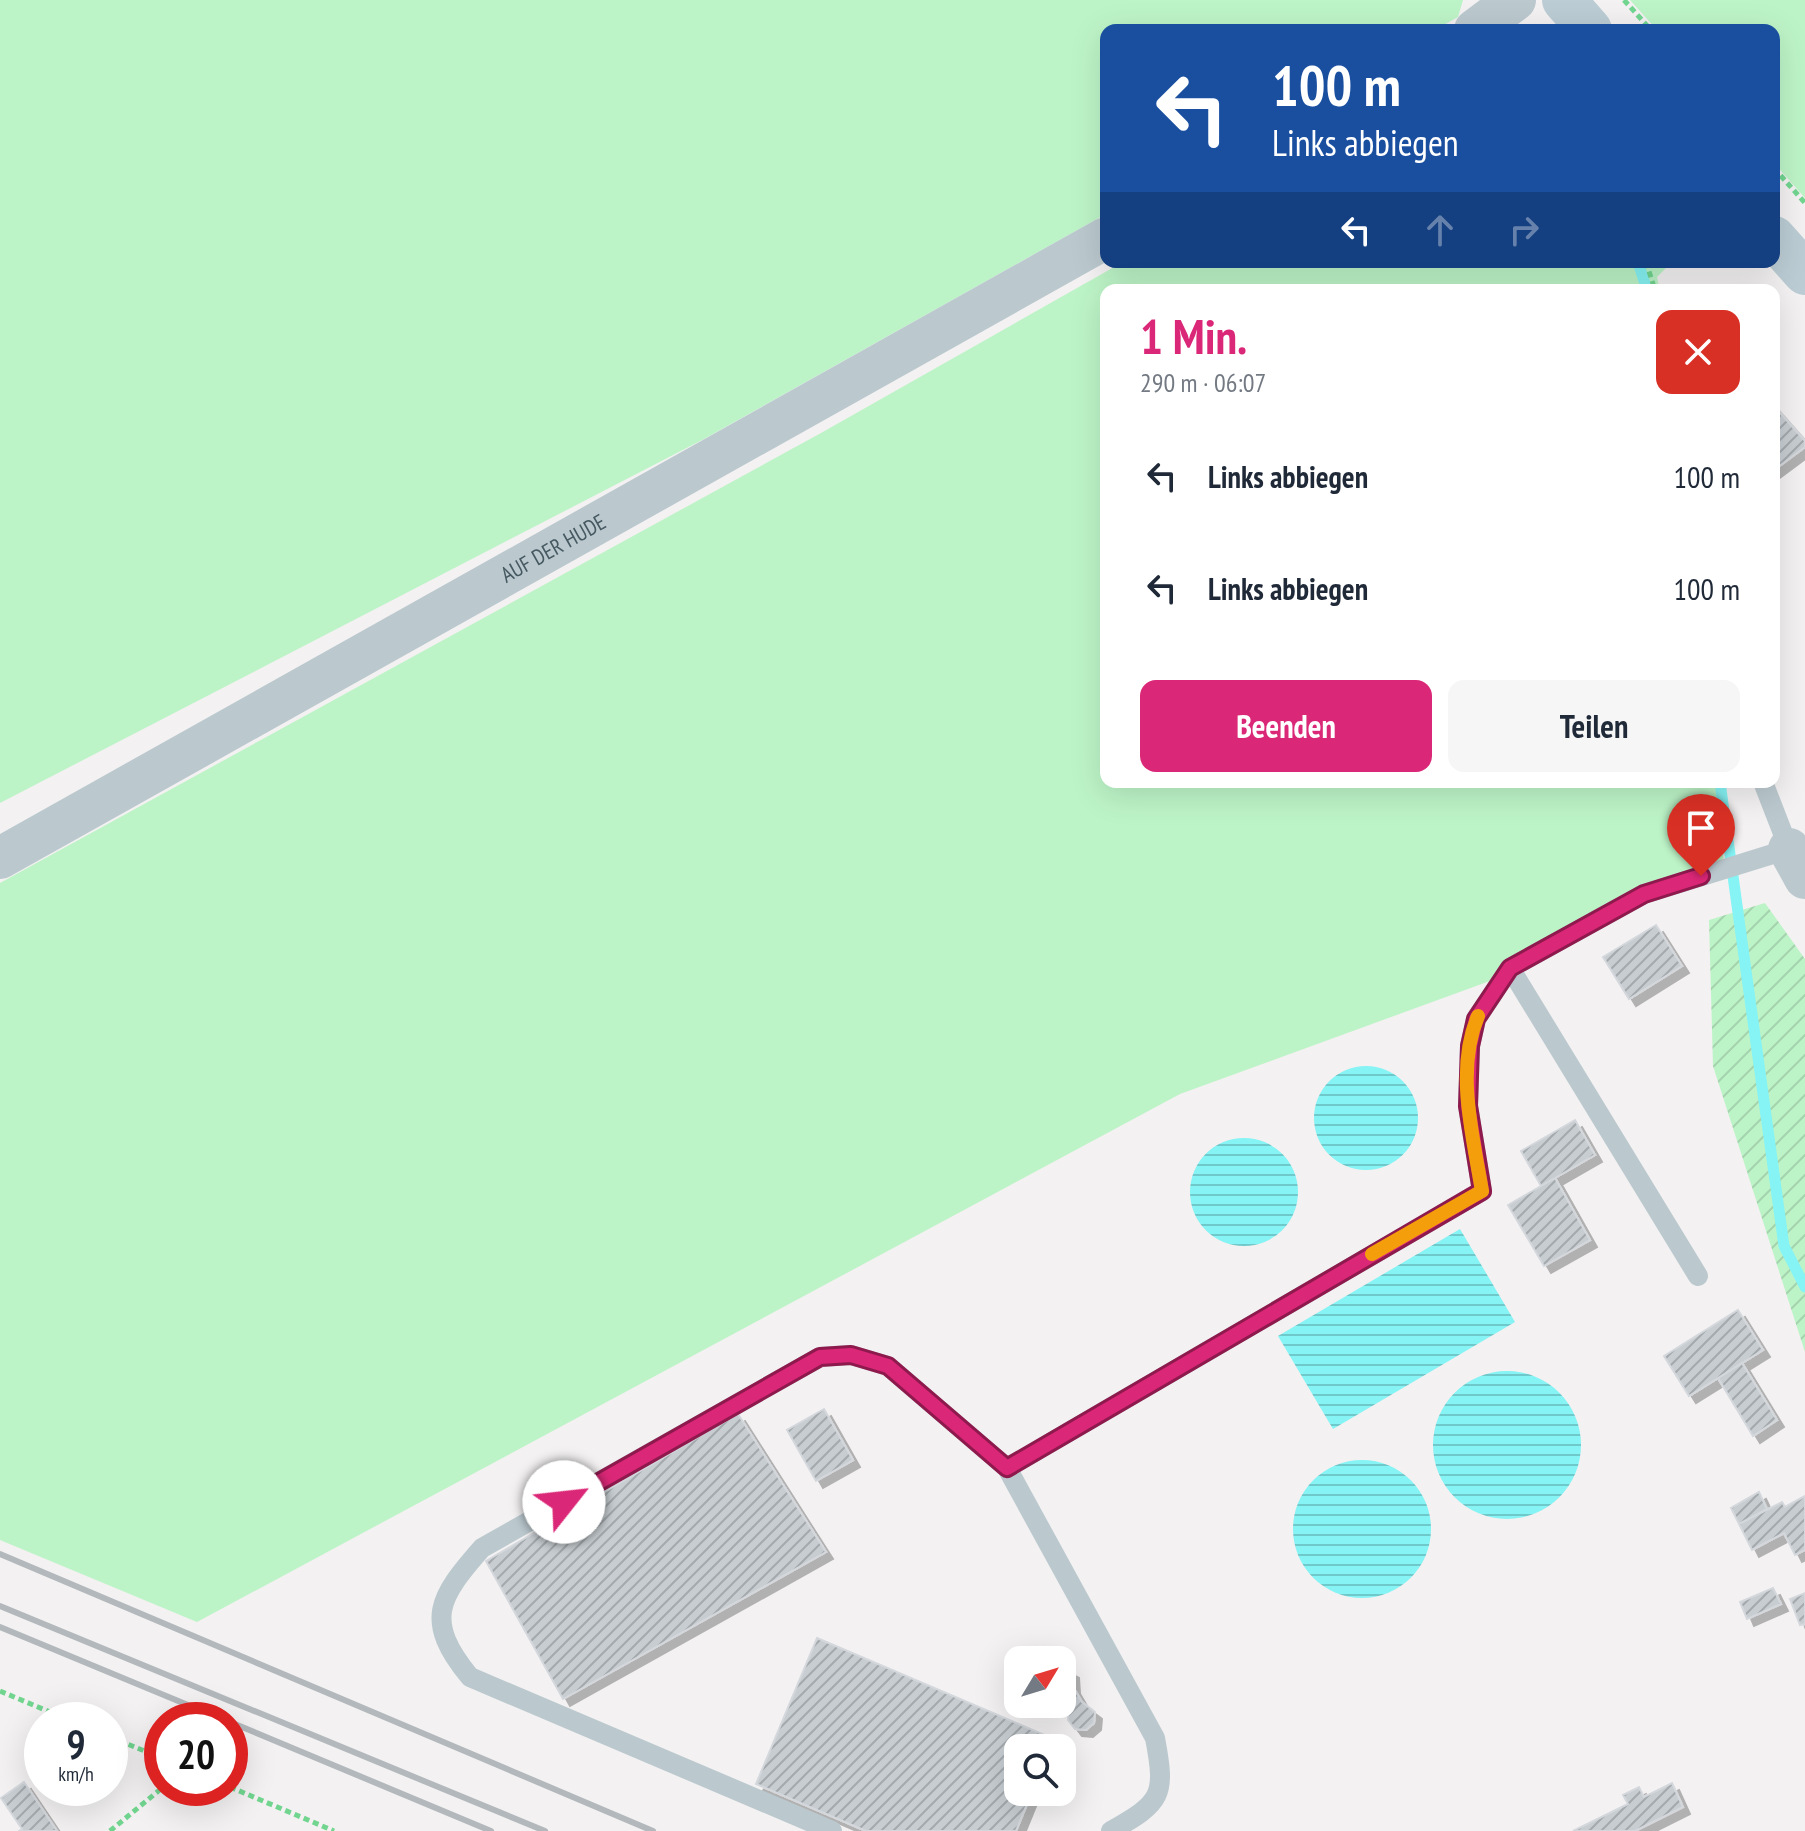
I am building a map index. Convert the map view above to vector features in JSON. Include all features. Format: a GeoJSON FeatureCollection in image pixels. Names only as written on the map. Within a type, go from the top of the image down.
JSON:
{"type":"FeatureCollection","features":[{"type":"Feature","properties":{"kind":"street"},"geometry":{"type":"LineString","coordinates":[[1483,24],[1515,0]]}},
{"type":"Feature","properties":{"kind":"street"},"geometry":{"type":"LineString","coordinates":[[1564,0],[1585,24]]}},
{"type":"Feature","properties":{"kind":"street","name":"AUF DER HUDE"},"geometry":{"type":"LineString","coordinates":[[0,858],[1100,241]]}},
{"type":"Feature","properties":{"kind":"street"},"geometry":{"type":"LineString","coordinates":[[1780,245],[1805,273]]}},
{"type":"Feature","properties":{"kind":"lane"},"geometry":{"type":"LineString","coordinates":[[1007,1468],[1482,1191],[1468,1106],[1470,1046],[1476,1019],[1510,968],[1644,894],[1797,864],[1765,788]]}},
{"type":"Feature","properties":{"kind":"lane"},"geometry":{"type":"LineString","coordinates":[[1510,968],[1698,1276]]}},
{"type":"Feature","properties":{"kind":"lane"},"geometry":{"type":"LineString","coordinates":[[832,1831],[470,1677],[444,1638],[442,1614],[448,1587],[482,1548],[820,1357],[851,1355],[888,1366],[1007,1468],[1155,1738],[1163,1779],[1147,1810],[1111,1831]]}},
{"type":"Feature","properties":{"kind":"path"},"geometry":{"type":"LineString","coordinates":[[1624,0],[1646,24]]}},
{"type":"Feature","properties":{"kind":"path"},"geometry":{"type":"LineString","coordinates":[[1780,175],[1805,203]]}},
{"type":"Feature","properties":{"kind":"path"},"geometry":{"type":"LineString","coordinates":[[0,1691],[26,1702]]}},
{"type":"Feature","properties":{"kind":"path"},"geometry":{"type":"LineString","coordinates":[[248,1795],[334,1831]]}},
{"type":"Feature","properties":{"kind":"path"},"geometry":{"type":"LineString","coordinates":[[110,1831],[144,1803]]}},
{"type":"Feature","properties":{"kind":"green space"},"geometry":{"type":"Polygon","coordinates":[[[0,0],[1463,0],[1458,17],[1446,24],[1100,24],[1100,217],[704,439],[0,803],[0,0]]]}},
{"type":"Feature","properties":{"kind":"green space"},"geometry":{"type":"Polygon","coordinates":[[[1630,0],[1805,0],[1805,198],[1780,170],[1780,24],[1652,24],[1630,0]]]}},
{"type":"Feature","properties":{"kind":"green space"},"geometry":{"type":"Polygon","coordinates":[[[1112,268],[1666,268],[1657,277],[1659,284],[1100,284],[1100,788],[1718,788],[1725,876],[1647,902],[1520,970],[1180,1094],[197,1622],[0,1540],[0,883],[821,433],[1112,268]]]}},
{"type":"Feature","properties":{"kind":"green space"},"geometry":{"type":"Polygon","coordinates":[[[1765,903],[1805,959],[1805,1352],[1713,1066],[1709,920],[1765,903]]]}},
{"type":"Feature","properties":{"kind":"water"},"geometry":{"type":"Polygon","coordinates":[[[1366,1066],[1386,1070],[1403,1081],[1414,1098],[1418,1118],[1414,1138],[1403,1155],[1386,1166],[1366,1170],[1346,1166],[1329,1155],[1318,1138],[1314,1118],[1318,1098],[1329,1081],[1346,1070],[1366,1066]]]}},
{"type":"Feature","properties":{"kind":"water"},"geometry":{"type":"Polygon","coordinates":[[[1244,1138],[1265,1142],[1282,1154],[1294,1171],[1298,1192],[1294,1213],[1282,1230],[1265,1242],[1244,1246],[1223,1242],[1206,1230],[1194,1213],[1190,1192],[1194,1171],[1206,1154],[1223,1142],[1244,1138]]]}},
{"type":"Feature","properties":{"kind":"water"},"geometry":{"type":"Polygon","coordinates":[[[1460,1229],[1515,1322],[1333,1429],[1278,1336],[1460,1229]]]}},
{"type":"Feature","properties":{"kind":"water"},"geometry":{"type":"Polygon","coordinates":[[[1507,1371],[1535,1376],[1560,1392],[1576,1417],[1581,1445],[1576,1473],[1560,1498],[1535,1514],[1507,1519],[1479,1514],[1454,1498],[1438,1473],[1433,1445],[1438,1417],[1454,1392],[1479,1376],[1507,1371]]]}},
{"type":"Feature","properties":{"kind":"water"},"geometry":{"type":"Polygon","coordinates":[[[1362,1460],[1388,1465],[1411,1480],[1426,1503],[1431,1529],[1426,1555],[1411,1578],[1388,1593],[1362,1598],[1336,1593],[1313,1578],[1298,1555],[1293,1529],[1298,1503],[1313,1480],[1336,1465],[1362,1460]]]}},
{"type":"Feature","properties":{"kind":"building"},"geometry":{"type":"Polygon","coordinates":[[[1780,413],[1805,441],[1805,447],[1780,466],[1780,413]]]}},
{"type":"Feature","properties":{"kind":"building"},"geometry":{"type":"Polygon","coordinates":[[[1656,925],[1682,966],[1629,999],[1603,957],[1656,925]]]}},
{"type":"Feature","properties":{"kind":"building"},"geometry":{"type":"Polygon","coordinates":[[[1575,1120],[1595,1155],[1541,1186],[1521,1151],[1575,1120]]]}},
{"type":"Feature","properties":{"kind":"building"},"geometry":{"type":"Polygon","coordinates":[[[1555,1178],[1590,1240],[1544,1266],[1508,1205],[1555,1178]]]}},
{"type":"Feature","properties":{"kind":"building"},"geometry":{"type":"Polygon","coordinates":[[[1738,1310],[1763,1350],[1689,1396],[1664,1356],[1738,1310]]]}},
{"type":"Feature","properties":{"kind":"building"},"geometry":{"type":"Polygon","coordinates":[[[1742,1363],[1777,1420],[1753,1436],[1718,1378],[1742,1363]]]}},
{"type":"Feature","properties":{"kind":"building"},"geometry":{"type":"Polygon","coordinates":[[[824,1409],[853,1460],[816,1481],[787,1430],[824,1409]]]}},
{"type":"Feature","properties":{"kind":"building"},"geometry":{"type":"Polygon","coordinates":[[[738,1414],[826,1552],[563,1699],[486,1561],[738,1414]]]}},
{"type":"Feature","properties":{"kind":"building"},"geometry":{"type":"Polygon","coordinates":[[[1759,1492],[1767,1509],[1739,1524],[1731,1508],[1759,1492]]]}},
{"type":"Feature","properties":{"kind":"building"},"geometry":{"type":"Polygon","coordinates":[[[1805,1496],[1805,1550],[1795,1555],[1784,1533],[1752,1550],[1739,1524],[1782,1502],[1785,1507],[1805,1496]]]}},
{"type":"Feature","properties":{"kind":"building"},"geometry":{"type":"Polygon","coordinates":[[[1773,1588],[1781,1604],[1747,1619],[1740,1602],[1773,1588]]]}},
{"type":"Feature","properties":{"kind":"building"},"geometry":{"type":"Polygon","coordinates":[[[1805,1593],[1805,1624],[1800,1625],[1790,1599],[1805,1593]]]}},
{"type":"Feature","properties":{"kind":"building"},"geometry":{"type":"Polygon","coordinates":[[[817,1638],[1042,1734],[1004,1734],[1004,1806],[1026,1806],[1016,1831],[866,1831],[756,1784],[817,1638]]]}},
{"type":"Feature","properties":{"kind":"building"},"geometry":{"type":"Polygon","coordinates":[[[1076,1692],[1082,1702],[1095,1712],[1094,1723],[1086,1730],[1075,1729],[1068,1720],[1076,1718],[1076,1692]]]}},
{"type":"Feature","properties":{"kind":"building"},"geometry":{"type":"Polygon","coordinates":[[[24,1782],[24,1806],[40,1806],[57,1831],[19,1831],[22,1829],[1,1798],[24,1782]]]}},
{"type":"Feature","properties":{"kind":"building"},"geometry":{"type":"Polygon","coordinates":[[[1672,1783],[1683,1807],[1635,1831],[1573,1831],[1628,1804],[1623,1795],[1639,1787],[1644,1797],[1672,1783]]]}},
{"type":"Feature","properties":{"kind":"waterway"},"geometry":{"type":"LineString","coordinates":[[1640,268],[1645,284]]}},
{"type":"Feature","properties":{"kind":"waterway"},"geometry":{"type":"LineString","coordinates":[[1721,788],[1784,1246],[1805,1287]]}},
{"type":"Feature","properties":{"kind":"railway"},"geometry":{"type":"LineString","coordinates":[[0,1554],[653,1831]]}},
{"type":"Feature","properties":{"kind":"railway"},"geometry":{"type":"LineString","coordinates":[[0,1606],[545,1831]]}},
{"type":"Feature","properties":{"kind":"railway"},"geometry":{"type":"LineString","coordinates":[[0,1627],[181,1702]]}},
{"type":"Feature","properties":{"kind":"railway"},"geometry":{"type":"LineString","coordinates":[[248,1730],[491,1831]]}},
{"type":"Feature","properties":{"kind":"slow traffic"},"geometry":{"type":"LineString","coordinates":[[1372,1254],[1482,1191],[1468,1106],[1470,1046],[1478,1016]]}},
{"type":"Feature","properties":{"kind":"route"},"geometry":{"type":"LineString","coordinates":[[564,1502],[820,1357],[851,1355],[888,1366],[1007,1468],[1070,1428],[1482,1191],[1468,1106],[1470,1046],[1476,1019],[1510,968],[1644,894],[1701,876]]}}]}
